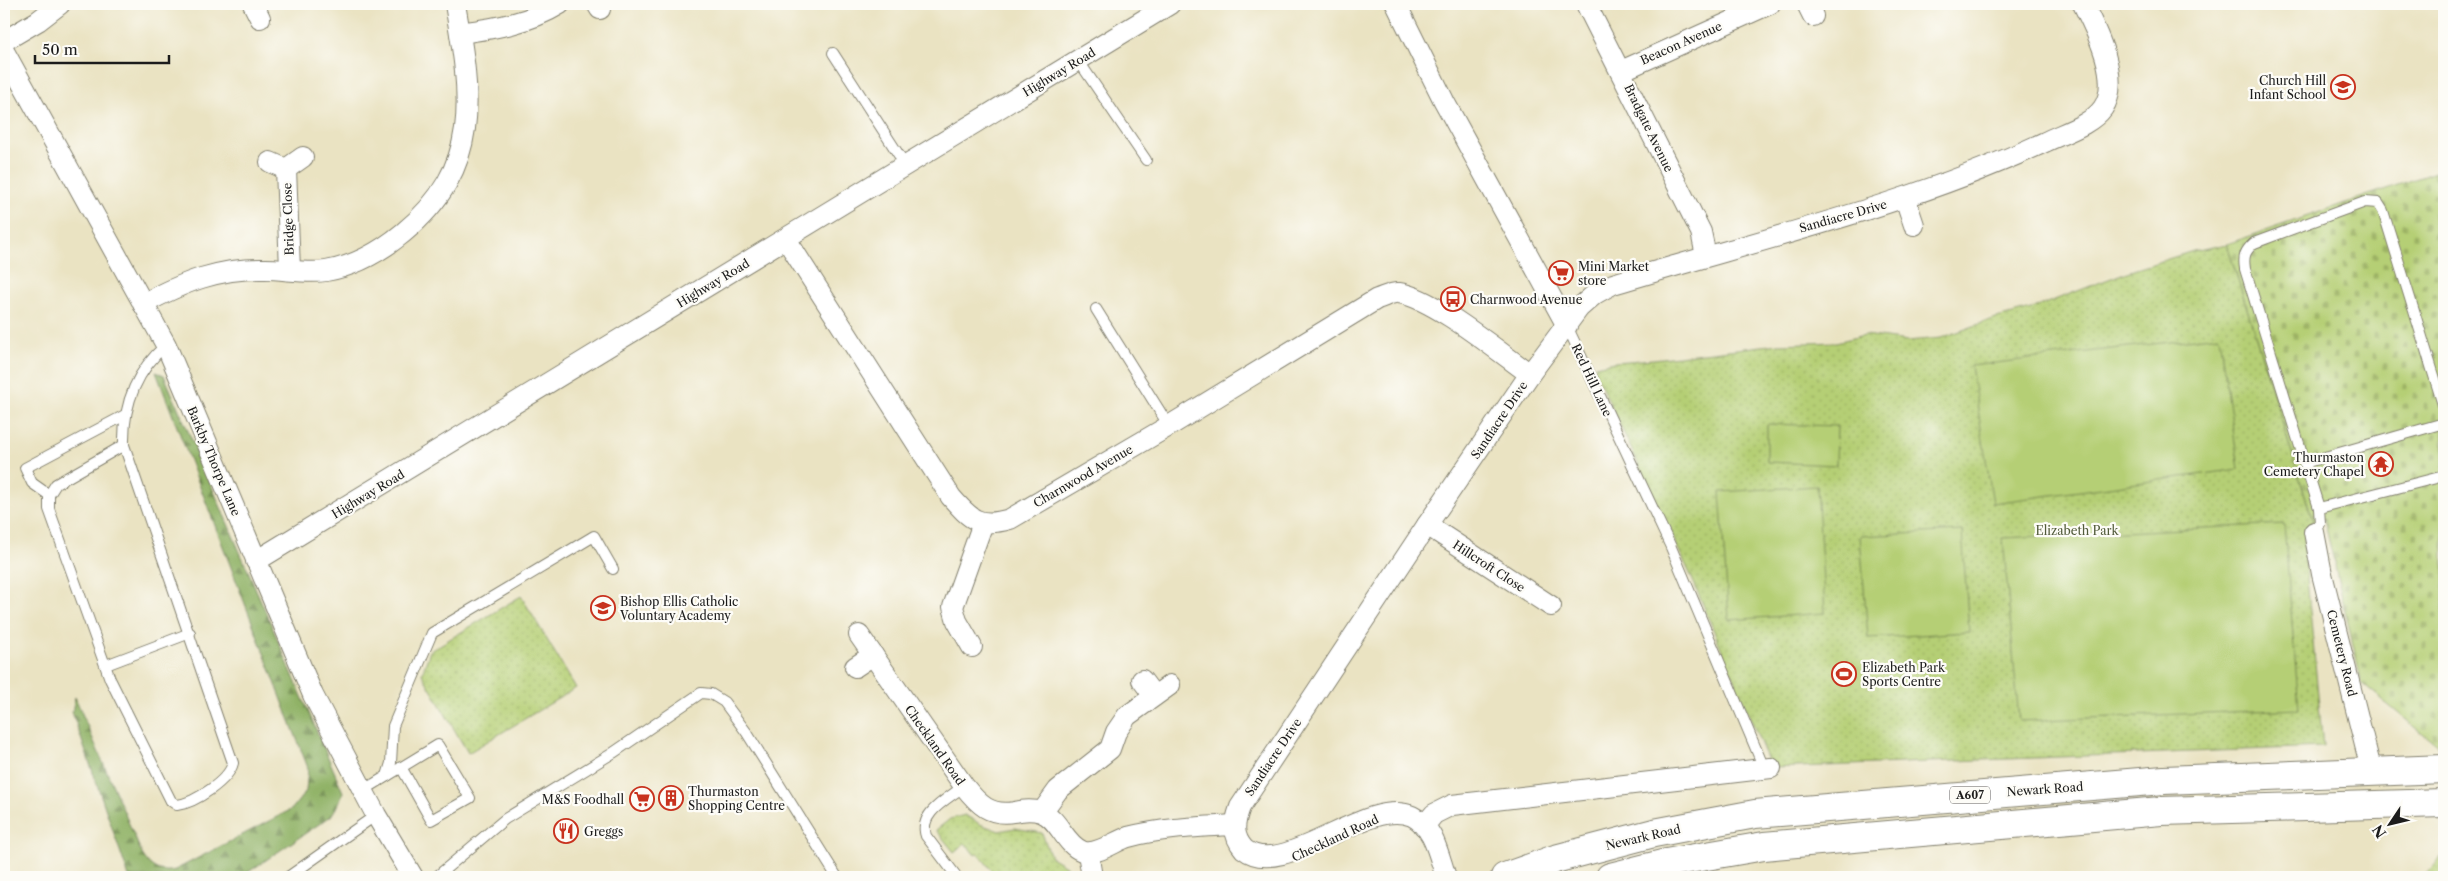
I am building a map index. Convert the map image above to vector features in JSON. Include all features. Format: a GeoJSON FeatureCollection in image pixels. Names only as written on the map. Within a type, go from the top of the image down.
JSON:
{"type":"FeatureCollection","features":[{"type":"Feature","properties":{"kind":"highway","name":"Newark Road"},"geometry":{"type":"LineString","coordinates":[[1505,877],[1555,859],[1654,833],[1755,814],[2164,780],[2444,770]]}},
{"type":"Feature","properties":{"kind":"highway"},"geometry":{"type":"LineString","coordinates":[[1610,877],[1666,863],[1764,846],[1793,843],[2161,811],[2444,803]]}},
{"type":"Feature","properties":{"kind":"street"},"geometry":{"type":"LineString","coordinates":[[4,41],[38,21],[60,4]]}},
{"type":"Feature","properties":{"kind":"street"},"geometry":{"type":"LineString","coordinates":[[143,304],[174,287],[206,275],[233,270],[290,269],[324,271],[359,263],[387,246],[418,220],[437,198],[455,169],[464,140],[467,112],[460,32],[455,4]]}},
{"type":"Feature","properties":{"kind":"street"},"geometry":{"type":"LineString","coordinates":[[460,32],[501,27],[529,19],[560,4]]}},
{"type":"Feature","properties":{"kind":"street","name":"Highway Road"},"geometry":{"type":"LineString","coordinates":[[256,561],[1170,4]]}},
{"type":"Feature","properties":{"kind":"street","name":"Red Hill Lane"},"geometry":{"type":"LineString","coordinates":[[1396,4],[1444,101],[1568,326]]}},
{"type":"Feature","properties":{"kind":"street","name":"Bradgate Avenue"},"geometry":{"type":"LineString","coordinates":[[1586,4],[1701,232],[1706,256]]}},
{"type":"Feature","properties":{"kind":"street","name":"Beacon Avenue"},"geometry":{"type":"LineString","coordinates":[[1620,70],[1770,4]]}},
{"type":"Feature","properties":{"kind":"street","name":"Sandiacre Drive"},"geometry":{"type":"LineString","coordinates":[[1234,825],[1240,808],[1426,525],[1530,374],[1580,308],[1595,294],[1613,284],[1906,198],[2006,160],[2088,121],[2103,108],[2109,91],[2108,65],[2083,4]]}},
{"type":"Feature","properties":{"kind":"street","name":"Barkby Thorpe Lane"},"geometry":{"type":"LineString","coordinates":[[4,51],[166,345],[313,695],[376,815],[413,877]]}},
{"type":"Feature","properties":{"kind":"street","name":"Bridge Close"},"geometry":{"type":"LineString","coordinates":[[290,269],[278,165],[303,157]]}},
{"type":"Feature","properties":{"kind":"street"},"geometry":{"type":"LineString","coordinates":[[1906,198],[1914,225]]}},
{"type":"Feature","properties":{"kind":"street"},"geometry":{"type":"LineString","coordinates":[[786,239],[951,497],[969,518],[983,523],[953,607],[957,621],[972,647]]}},
{"type":"Feature","properties":{"kind":"street","name":"Charnwood Avenue"},"geometry":{"type":"LineString","coordinates":[[983,523],[995,523],[1010,519],[1169,426],[1377,299],[1397,293],[1413,296],[1435,307],[1530,374]]}},
{"type":"Feature","properties":{"kind":"street","name":"Hillcroft Close"},"geometry":{"type":"LineString","coordinates":[[1426,525],[1551,606]]}},
{"type":"Feature","properties":{"kind":"street","name":"Cemetery Road"},"geometry":{"type":"LineString","coordinates":[[2314,532],[2322,574],[2372,773]]}},
{"type":"Feature","properties":{"kind":"street","name":"Checkland Road"},"geometry":{"type":"LineString","coordinates":[[859,635],[976,802],[996,813],[1031,810],[1042,812]]}},
{"type":"Feature","properties":{"kind":"street"},"geometry":{"type":"LineString","coordinates":[[855,667],[873,655]]}},
{"type":"Feature","properties":{"kind":"street"},"geometry":{"type":"LineString","coordinates":[[1142,680],[1162,691],[1127,716],[1116,732],[1110,749],[1058,790],[1042,812],[1070,842],[1081,851],[1088,853],[1126,838],[1160,830],[1234,825]]}},
{"type":"Feature","properties":{"kind":"street"},"geometry":{"type":"LineString","coordinates":[[1446,877],[1432,836],[1424,826],[1434,814],[1452,805],[1767,768]]}},
{"type":"Feature","properties":{"kind":"street","name":"Checkland Road"},"geometry":{"type":"LineString","coordinates":[[1234,825],[1236,840],[1246,853],[1262,862],[1275,864],[1292,859],[1382,816],[1401,814],[1412,816],[1424,826]]}},
{"type":"Feature","properties":{"kind":"street"},"geometry":{"type":"LineString","coordinates":[[1088,853],[1092,877]]}},
{"type":"Feature","properties":{"kind":"lane"},"geometry":{"type":"LineString","coordinates":[[833,53],[906,166]]}},
{"type":"Feature","properties":{"kind":"lane"},"geometry":{"type":"LineString","coordinates":[[1078,60],[1146,160]]}},
{"type":"Feature","properties":{"kind":"lane"},"geometry":{"type":"LineString","coordinates":[[2314,532],[2320,524],[2319,508],[2244,269],[2243,257],[2254,243],[2365,202],[2378,203],[2383,211],[2444,408]]}},
{"type":"Feature","properties":{"kind":"lane"},"geometry":{"type":"LineString","coordinates":[[1096,309],[1169,426]]}},
{"type":"Feature","properties":{"kind":"lane","name":"Red Hill Lane"},"geometry":{"type":"LineString","coordinates":[[1568,326],[1670,545],[1767,768]]}},
{"type":"Feature","properties":{"kind":"lane"},"geometry":{"type":"LineString","coordinates":[[124,445],[56,484],[49,495],[49,509],[110,679],[171,801],[177,805],[185,804],[225,778],[231,772],[232,763],[190,633],[124,445],[124,415],[128,403],[151,358],[166,345]]}},
{"type":"Feature","properties":{"kind":"lane"},"geometry":{"type":"LineString","coordinates":[[49,495],[32,482],[25,468],[124,415]]}},
{"type":"Feature","properties":{"kind":"lane"},"geometry":{"type":"LineString","coordinates":[[2304,463],[2444,423]]}},
{"type":"Feature","properties":{"kind":"lane"},"geometry":{"type":"LineString","coordinates":[[2319,508],[2444,476]]}},
{"type":"Feature","properties":{"kind":"lane"},"geometry":{"type":"LineString","coordinates":[[387,776],[391,763],[394,726],[432,632],[594,536],[613,569]]}},
{"type":"Feature","properties":{"kind":"lane"},"geometry":{"type":"LineString","coordinates":[[106,665],[190,633]]}},
{"type":"Feature","properties":{"kind":"lane"},"geometry":{"type":"LineString","coordinates":[[436,877],[505,819],[613,752],[701,693],[711,694],[724,702],[747,733],[837,877]]}},
{"type":"Feature","properties":{"kind":"lane"},"geometry":{"type":"LineString","coordinates":[[364,790],[438,745],[470,798],[431,820],[402,767]]}},
{"type":"Feature","properties":{"kind":"lane"},"geometry":{"type":"LineString","coordinates":[[957,877],[926,836],[923,828],[924,821],[932,812],[964,786]]}},
{"type":"Feature","properties":{"kind":"lane"},"geometry":{"type":"LineString","coordinates":[[288,877],[376,815]]}},
{"type":"Feature","properties":{"kind":"green space"},"geometry":{"type":"Polygon","coordinates":[[[2444,169],[2444,747],[2440,747],[2362,684],[2324,519],[2313,522],[2227,244],[2444,169]]]}},
{"type":"Feature","properties":{"kind":"green space","name":"Elizabeth Park"},"geometry":{"type":"Polygon","coordinates":[[[2227,244],[2313,522],[2305,531],[2304,547],[2323,747],[1771,768],[1691,576],[1596,374],[1595,366],[1615,362],[1778,344],[1836,342],[1865,335],[1907,341],[1941,338],[1993,319],[2031,309],[2127,272],[2193,251],[2227,244]]]}},
{"type":"Feature","properties":{"kind":"green space"},"geometry":{"type":"Polygon","coordinates":[[[2219,336],[2239,469],[1993,503],[1971,366],[2219,336]]]}},
{"type":"Feature","properties":{"kind":"green space"},"geometry":{"type":"Polygon","coordinates":[[[156,372],[164,375],[343,792],[331,816],[241,877],[129,877],[72,712],[75,697],[142,854],[148,863],[160,870],[175,870],[292,809],[306,791],[308,768],[156,372]]]}},
{"type":"Feature","properties":{"kind":"green space"},"geometry":{"type":"Polygon","coordinates":[[[1767,424],[1837,426],[1836,465],[1767,462],[1767,424]]]}},
{"type":"Feature","properties":{"kind":"green space"},"geometry":{"type":"Polygon","coordinates":[[[1817,486],[1825,613],[1729,620],[1720,492],[1817,486]]]}},
{"type":"Feature","properties":{"kind":"green space"},"geometry":{"type":"Polygon","coordinates":[[[2284,524],[2299,709],[2019,721],[2003,538],[2284,524]]]}},
{"type":"Feature","properties":{"kind":"green space"},"geometry":{"type":"Polygon","coordinates":[[[1962,531],[1969,632],[1868,638],[1860,536],[1962,531]]]}},
{"type":"Feature","properties":{"kind":"green space"},"geometry":{"type":"Polygon","coordinates":[[[521,596],[576,688],[468,753],[422,674],[430,651],[521,596]]]}},
{"type":"Feature","properties":{"kind":"green space"},"geometry":{"type":"Polygon","coordinates":[[[965,815],[980,824],[999,831],[1015,828],[1042,833],[1051,857],[1066,866],[1075,877],[997,877],[978,853],[975,855],[965,843],[954,852],[936,830],[950,819],[965,815]]]}},
{"type":"Feature","properties":{"kind":"green space"},"geometry":{"type":"Polygon","coordinates":[[[2444,854],[2444,877],[2423,877],[2444,854]]]}},
{"type":"Feature","properties":{"kind":"place","name":"Church Hill Infant School"},"geometry":{"type":"Point","coordinates":[2343,87]}},
{"type":"Feature","properties":{"kind":"place","name":"Mini Market store"},"geometry":{"type":"Point","coordinates":[1561,273]}},
{"type":"Feature","properties":{"kind":"place","name":"Charnwood Avenue"},"geometry":{"type":"Point","coordinates":[1453,299]}},
{"type":"Feature","properties":{"kind":"place","name":"Thurmaston Cemetery Chapel"},"geometry":{"type":"Point","coordinates":[2381,464]}},
{"type":"Feature","properties":{"kind":"place","name":"Bishop Ellis Catholic Voluntary Academy"},"geometry":{"type":"Point","coordinates":[603,608]}},
{"type":"Feature","properties":{"kind":"place","name":"Elizabeth Park Sports Centre"},"geometry":{"type":"Point","coordinates":[1844,674]}},
{"type":"Feature","properties":{"kind":"place","name":"Thurmaston Shopping Centre"},"geometry":{"type":"Point","coordinates":[671,798]}},
{"type":"Feature","properties":{"kind":"place","name":"M&S Foodhall"},"geometry":{"type":"Point","coordinates":[642,799]}},
{"type":"Feature","properties":{"kind":"place","name":"Greggs"},"geometry":{"type":"Point","coordinates":[566,831]}}]}
